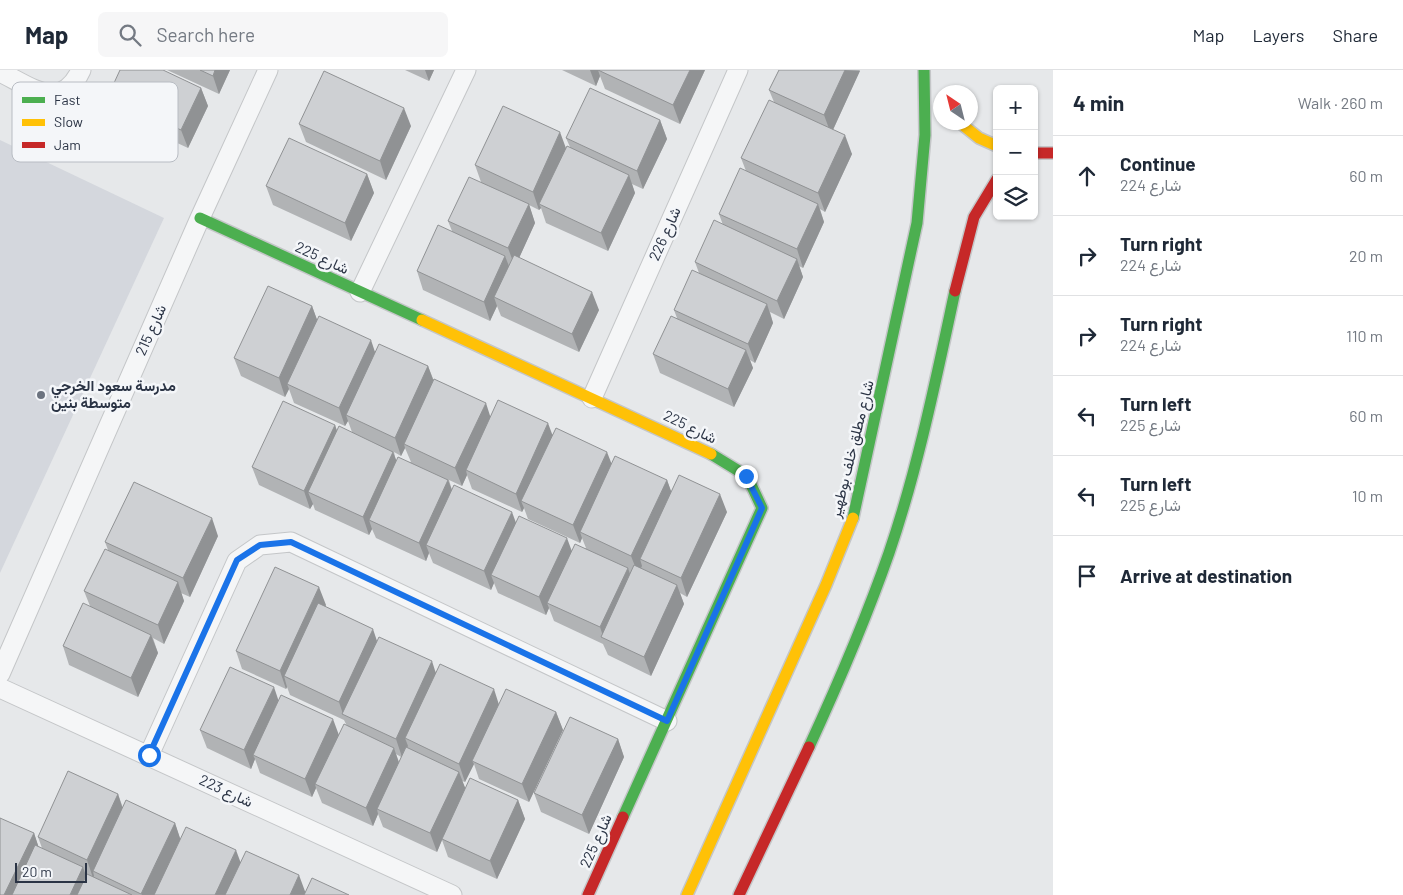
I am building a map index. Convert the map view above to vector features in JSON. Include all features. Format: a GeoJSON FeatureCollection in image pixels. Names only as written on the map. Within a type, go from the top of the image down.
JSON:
{"type":"FeatureCollection","features":[{"type":"Feature","properties":{"kind":"main road"},"geometry":{"type":"LineString","coordinates":[[926,70],[933,85]]}},
{"type":"Feature","properties":{"kind":"main road","name":"شارع مطلق خلف بوطهير"},"geometry":{"type":"LineString","coordinates":[[687,895],[826,585],[856,510],[917,223],[925,135],[926,70]]}},
{"type":"Feature","properties":{"kind":"main road"},"geometry":{"type":"LineString","coordinates":[[969,130],[979,138],[993,144]]}},
{"type":"Feature","properties":{"kind":"main road"},"geometry":{"type":"LineString","coordinates":[[1038,154],[1051,154]]}},
{"type":"Feature","properties":{"kind":"main road"},"geometry":{"type":"LineString","coordinates":[[739,895],[855,644],[889,553],[914,471],[966,242],[974,217],[993,186]]}},
{"type":"Feature","properties":{"kind":"main road","name":"شارع 225"},"geometry":{"type":"LineString","coordinates":[[200,218],[705,450],[746,476],[762,508],[588,895]]}},
{"type":"Feature","properties":{"kind":"street"},"geometry":{"type":"LineString","coordinates":[[74,82],[81,70]]}},
{"type":"Feature","properties":{"kind":"street","name":"شارع 215"},"geometry":{"type":"LineString","coordinates":[[0,674],[200,218],[268,70]]}},
{"type":"Feature","properties":{"kind":"street"},"geometry":{"type":"LineString","coordinates":[[360,292],[466,70]]}},
{"type":"Feature","properties":{"kind":"street","name":"شارع 226"},"geometry":{"type":"LineString","coordinates":[[592,398],[738,70]]}},
{"type":"Feature","properties":{"kind":"street"},"geometry":{"type":"LineString","coordinates":[[0,72],[21,82]]}},
{"type":"Feature","properties":{"kind":"street"},"geometry":{"type":"LineString","coordinates":[[149,755],[237,560],[260,545],[291,542],[667,721]]}},
{"type":"Feature","properties":{"kind":"street","name":"شارع 223"},"geometry":{"type":"LineString","coordinates":[[0,688],[452,895]]}},
{"type":"Feature","properties":{"kind":"shaded area","name":"مدرسة سعود الخرجي متوسطة بنين"},"geometry":{"type":"Polygon","coordinates":[[[0,140],[12,146],[12,162],[46,162],[164,218],[0,573],[0,140]]]}},
{"type":"Feature","properties":{"kind":"building"},"geometry":{"type":"Polygon","coordinates":[[[120,70],[163,70],[201,88],[181,130],[178,129],[178,82],[114,82],[120,70]]]}},
{"type":"Feature","properties":{"kind":"building"},"geometry":{"type":"Polygon","coordinates":[[[200,70],[215,70],[213,76],[200,70]]]}},
{"type":"Feature","properties":{"kind":"building"},"geometry":{"type":"Polygon","coordinates":[[[598,70],[690,70],[673,105],[598,70]]]}},
{"type":"Feature","properties":{"kind":"building"},"geometry":{"type":"Polygon","coordinates":[[[779,70],[845,70],[824,115],[769,90],[779,70]]]}},
{"type":"Feature","properties":{"kind":"building"},"geometry":{"type":"Polygon","coordinates":[[[324,71],[404,108],[380,161],[299,124],[324,71]]]}},
{"type":"Feature","properties":{"kind":"building"},"geometry":{"type":"Polygon","coordinates":[[[590,88],[660,120],[637,171],[566,138],[590,88]]]}},
{"type":"Feature","properties":{"kind":"building"},"geometry":{"type":"Polygon","coordinates":[[[769,100],[845,135],[818,193],[741,158],[769,100]]]}},
{"type":"Feature","properties":{"kind":"building"},"geometry":{"type":"Polygon","coordinates":[[[503,106],[560,132],[533,192],[475,165],[503,106]]]}},
{"type":"Feature","properties":{"kind":"building"},"geometry":{"type":"Polygon","coordinates":[[[289,138],[367,174],[345,223],[266,186],[289,138]]]}},
{"type":"Feature","properties":{"kind":"building"},"geometry":{"type":"Polygon","coordinates":[[[567,146],[629,175],[601,233],[539,204],[567,146]]]}},
{"type":"Feature","properties":{"kind":"building"},"geometry":{"type":"Polygon","coordinates":[[[740,168],[818,204],[797,249],[719,214],[740,168]]]}},
{"type":"Feature","properties":{"kind":"building"},"geometry":{"type":"Polygon","coordinates":[[[469,177],[529,204],[508,248],[448,221],[469,177]]]}},
{"type":"Feature","properties":{"kind":"building"},"geometry":{"type":"Polygon","coordinates":[[[714,220],[797,259],[777,301],[695,262],[714,220]]]}},
{"type":"Feature","properties":{"kind":"building"},"geometry":{"type":"Polygon","coordinates":[[[438,225],[505,256],[484,302],[417,271],[438,225]]]}},
{"type":"Feature","properties":{"kind":"building"},"geometry":{"type":"Polygon","coordinates":[[[514,255],[592,292],[572,334],[494,297],[514,255]]]}},
{"type":"Feature","properties":{"kind":"building"},"geometry":{"type":"Polygon","coordinates":[[[692,270],[767,304],[748,344],[674,310],[692,270]]]}},
{"type":"Feature","properties":{"kind":"building"},"geometry":{"type":"Polygon","coordinates":[[[268,286],[312,306],[279,378],[234,358],[268,286]]]}},
{"type":"Feature","properties":{"kind":"building"},"geometry":{"type":"Polygon","coordinates":[[[319,316],[371,340],[339,408],[287,384],[319,316]]]}},
{"type":"Feature","properties":{"kind":"building"},"geometry":{"type":"Polygon","coordinates":[[[671,316],[746,350],[728,389],[653,354],[671,316]]]}},
{"type":"Feature","properties":{"kind":"building"},"geometry":{"type":"Polygon","coordinates":[[[379,344],[428,366],[395,438],[346,415],[379,344]]]}},
{"type":"Feature","properties":{"kind":"building"},"geometry":{"type":"Polygon","coordinates":[[[434,379],[486,403],[455,468],[404,444],[434,379]]]}},
{"type":"Feature","properties":{"kind":"building"},"geometry":{"type":"Polygon","coordinates":[[[498,400],[548,423],[516,494],[466,470],[498,400]]]}},
{"type":"Feature","properties":{"kind":"building"},"geometry":{"type":"Polygon","coordinates":[[[283,401],[335,425],[304,491],[252,467],[283,401]]]}},
{"type":"Feature","properties":{"kind":"building"},"geometry":{"type":"Polygon","coordinates":[[[339,426],[393,452],[363,517],[308,492],[339,426]]]}},
{"type":"Feature","properties":{"kind":"building"},"geometry":{"type":"Polygon","coordinates":[[[556,428],[607,452],[573,525],[521,501],[556,428]]]}},
{"type":"Feature","properties":{"kind":"building"},"geometry":{"type":"Polygon","coordinates":[[[615,456],[667,480],[631,556],[580,532],[615,456]]]}},
{"type":"Feature","properties":{"kind":"building"},"geometry":{"type":"Polygon","coordinates":[[[398,457],[448,480],[419,543],[369,520],[398,457]]]}},
{"type":"Feature","properties":{"kind":"building"},"geometry":{"type":"Polygon","coordinates":[[[679,475],[720,494],[681,578],[640,559],[679,475]]]}},
{"type":"Feature","properties":{"kind":"building"},"geometry":{"type":"Polygon","coordinates":[[[134,482],[212,518],[183,578],[105,542],[134,482]]]}},
{"type":"Feature","properties":{"kind":"building"},"geometry":{"type":"Polygon","coordinates":[[[454,485],[512,512],[484,571],[426,545],[454,485]]]}},
{"type":"Feature","properties":{"kind":"building"},"geometry":{"type":"Polygon","coordinates":[[[519,516],[567,538],[539,597],[491,575],[519,516]]]}},
{"type":"Feature","properties":{"kind":"building"},"geometry":{"type":"Polygon","coordinates":[[[575,544],[628,568],[600,627],[547,603],[575,544]]]}},
{"type":"Feature","properties":{"kind":"building"},"geometry":{"type":"Polygon","coordinates":[[[105,549],[178,582],[158,625],[84,591],[105,549]]]}},
{"type":"Feature","properties":{"kind":"building"},"geometry":{"type":"Polygon","coordinates":[[[634,565],[677,585],[644,657],[601,637],[634,565]]]}},
{"type":"Feature","properties":{"kind":"building"},"geometry":{"type":"Polygon","coordinates":[[[275,567],[319,587],[280,671],[236,651],[275,567]]]}},
{"type":"Feature","properties":{"kind":"building"},"geometry":{"type":"Polygon","coordinates":[[[83,603],[151,635],[131,678],[63,646],[83,603]]]}},
{"type":"Feature","properties":{"kind":"building"},"geometry":{"type":"Polygon","coordinates":[[[318,603],[373,629],[339,702],[284,676],[318,603]]]}},
{"type":"Feature","properties":{"kind":"building"},"geometry":{"type":"Polygon","coordinates":[[[379,637],[432,661],[396,739],[342,714],[379,637]]]}},
{"type":"Feature","properties":{"kind":"building"},"geometry":{"type":"Polygon","coordinates":[[[440,664],[494,689],[459,764],[405,738],[440,664]]]}},
{"type":"Feature","properties":{"kind":"building"},"geometry":{"type":"Polygon","coordinates":[[[230,667],[274,687],[244,750],[200,730],[230,667]]]}},
{"type":"Feature","properties":{"kind":"building"},"geometry":{"type":"Polygon","coordinates":[[[506,689],[556,712],[522,784],[472,761],[506,689]]]}},
{"type":"Feature","properties":{"kind":"building"},"geometry":{"type":"Polygon","coordinates":[[[281,695],[333,719],[305,779],[253,755],[281,695]]]}},
{"type":"Feature","properties":{"kind":"building"},"geometry":{"type":"Polygon","coordinates":[[[570,717],[618,739],[582,815],[534,793],[570,717]]]}},
{"type":"Feature","properties":{"kind":"building"},"geometry":{"type":"Polygon","coordinates":[[[344,724],[394,748],[366,808],[315,784],[344,724]]]}},
{"type":"Feature","properties":{"kind":"building"},"geometry":{"type":"Polygon","coordinates":[[[406,747],[459,772],[430,833],[377,809],[406,747]]]}},
{"type":"Feature","properties":{"kind":"building"},"geometry":{"type":"Polygon","coordinates":[[[68,771],[118,794],[87,860],[38,837],[68,771]]]}},
{"type":"Feature","properties":{"kind":"building"},"geometry":{"type":"Polygon","coordinates":[[[470,778],[518,800],[490,861],[442,839],[470,778]]]}},
{"type":"Feature","properties":{"kind":"building"},"geometry":{"type":"Polygon","coordinates":[[[126,800],[175,823],[141,894],[93,871],[126,800]]]}},
{"type":"Feature","properties":{"kind":"building"},"geometry":{"type":"Polygon","coordinates":[[[0,818],[34,833],[4,895],[0,895],[0,818]]]}},
{"type":"Feature","properties":{"kind":"building"},"geometry":{"type":"Polygon","coordinates":[[[186,827],[236,850],[215,895],[154,895],[186,827]]]}},
{"type":"Feature","properties":{"kind":"building"},"geometry":{"type":"Polygon","coordinates":[[[35,845],[83,867],[70,895],[12,895],[35,845]]]}},
{"type":"Feature","properties":{"kind":"building"},"geometry":{"type":"Polygon","coordinates":[[[246,851],[299,875],[290,895],[225,895],[246,851]]]}},
{"type":"Feature","properties":{"kind":"building"},"geometry":{"type":"Polygon","coordinates":[[[87,874],[132,895],[77,895],[87,874]]]}},
{"type":"Feature","properties":{"kind":"building"},"geometry":{"type":"Polygon","coordinates":[[[312,878],[349,895],[304,895],[312,878]]]}},
{"type":"Feature","properties":{"kind":"traffic: fast"},"geometry":{"type":"LineString","coordinates":[[853,518],[917,223],[925,135],[924,70]]}},
{"type":"Feature","properties":{"kind":"traffic: fast"},"geometry":{"type":"LineString","coordinates":[[200,218],[422,320]]}},
{"type":"Feature","properties":{"kind":"traffic: fast"},"geometry":{"type":"LineString","coordinates":[[809,747],[861,627],[889,553],[909,489],[926,423],[955,291]]}},
{"type":"Feature","properties":{"kind":"traffic: fast"},"geometry":{"type":"LineString","coordinates":[[623,817],[762,508],[747,476],[711,454]]}},
{"type":"Feature","properties":{"kind":"traffic: slow"},"geometry":{"type":"LineString","coordinates":[[969,130],[979,138],[993,144]]}},
{"type":"Feature","properties":{"kind":"traffic: slow"},"geometry":{"type":"LineString","coordinates":[[422,320],[711,454]]}},
{"type":"Feature","properties":{"kind":"traffic: slow"},"geometry":{"type":"LineString","coordinates":[[687,895],[826,585],[853,518]]}},
{"type":"Feature","properties":{"kind":"traffic: jam"},"geometry":{"type":"LineString","coordinates":[[1038,153],[1053,153]]}},
{"type":"Feature","properties":{"kind":"traffic: jam"},"geometry":{"type":"LineString","coordinates":[[955,291],[974,217],[993,186]]}},
{"type":"Feature","properties":{"kind":"traffic: jam"},"geometry":{"type":"LineString","coordinates":[[739,895],[809,747]]}},
{"type":"Feature","properties":{"kind":"traffic: jam"},"geometry":{"type":"LineString","coordinates":[[588,895],[623,817]]}},
{"type":"Feature","properties":{"kind":"place","name":"مدرسة سعود الخرجي متوسطة بنين"},"geometry":{"type":"Point","coordinates":[41,395]}},
{"type":"Feature","properties":{"kind":"route"},"geometry":{"type":"LineString","coordinates":[[149,755],[237,560],[260,545],[291,542],[667,721],[762,508],[746,476]]}}]}
